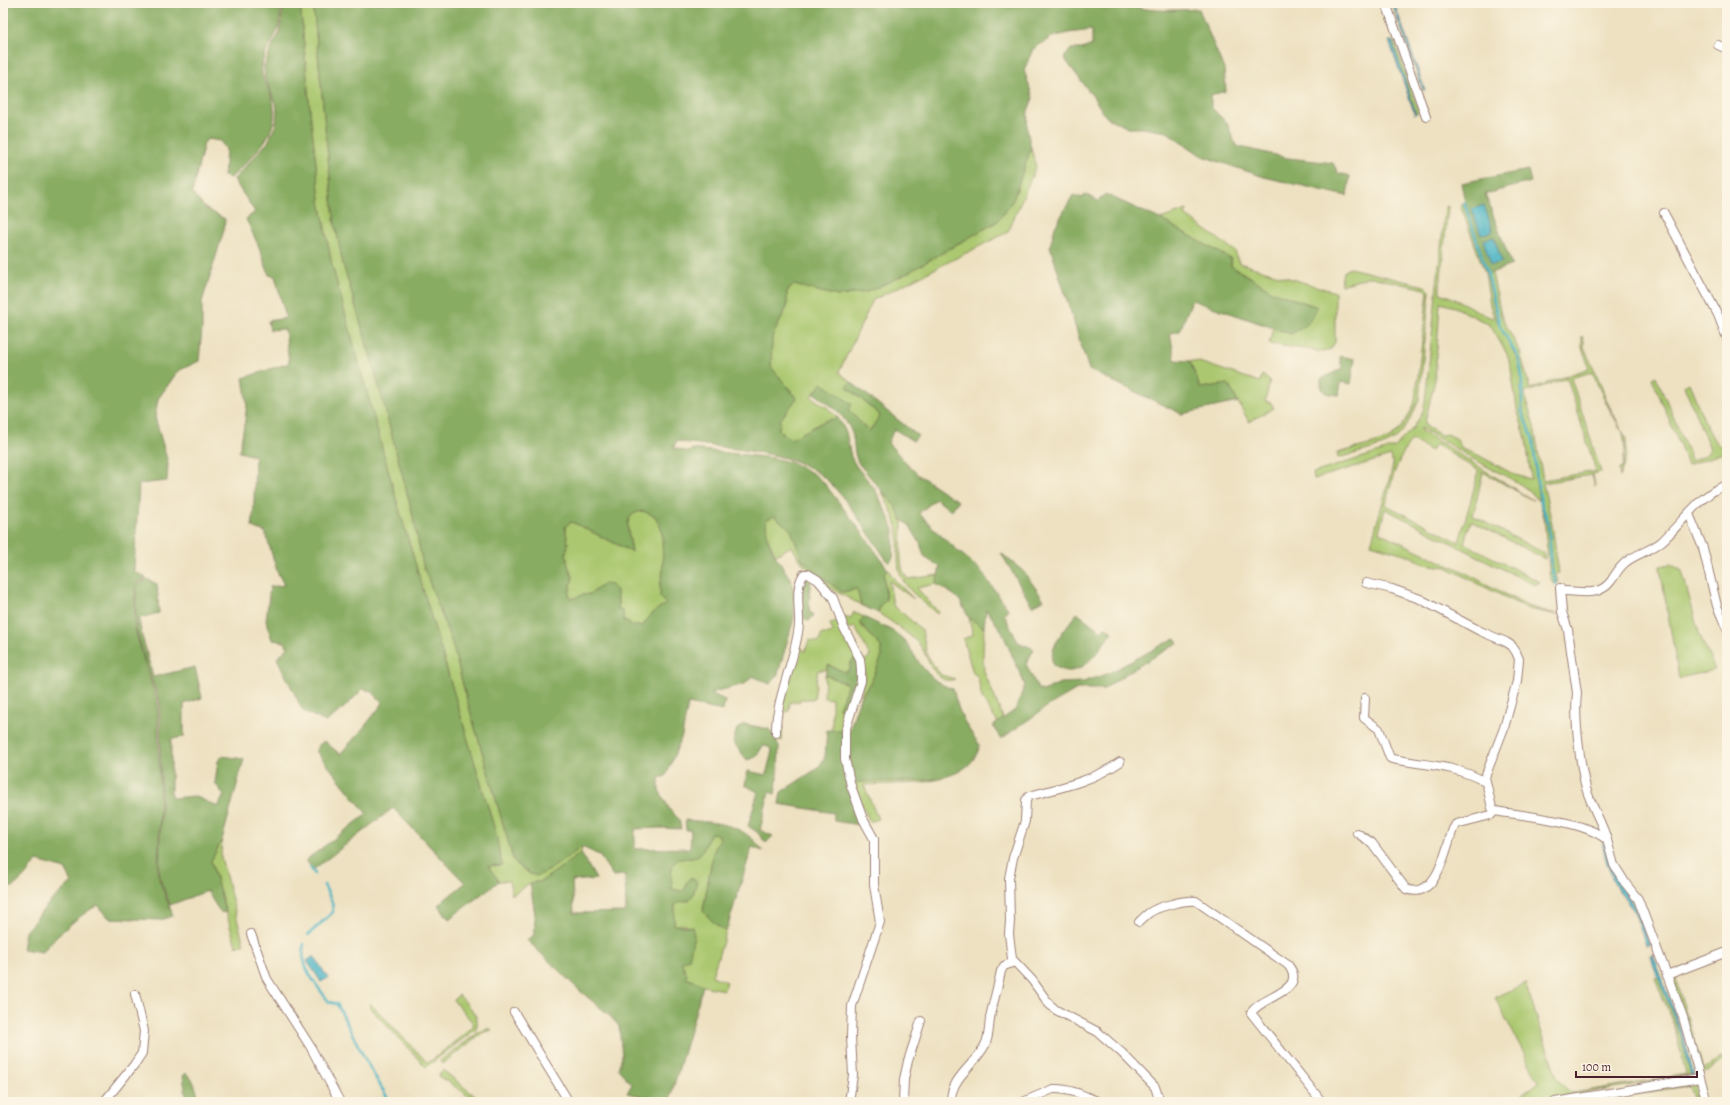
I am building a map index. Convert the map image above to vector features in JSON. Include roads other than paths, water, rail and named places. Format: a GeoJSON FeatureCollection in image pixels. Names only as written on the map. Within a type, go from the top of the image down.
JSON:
{"type":"FeatureCollection","features":[{"type":"Feature","properties":{"kind":"street"},"geometry":{"type":"LineString","coordinates":[[1386,3],[1426,117]]}},
{"type":"Feature","properties":{"kind":"street"},"geometry":{"type":"LineString","coordinates":[[1718,45],[1727,49]]}},
{"type":"Feature","properties":{"kind":"street"},"geometry":{"type":"LineString","coordinates":[[1664,213],[1718,315],[1727,338]]}},
{"type":"Feature","properties":{"kind":"street"},"geometry":{"type":"LineString","coordinates":[[1707,1102],[1683,1017],[1638,899],[1614,865],[1607,840],[1586,788],[1580,748],[1576,701],[1577,692],[1568,630],[1562,612],[1563,590],[1600,591],[1611,581],[1624,564],[1654,548],[1713,491],[1727,485]]}},
{"type":"Feature","properties":{"kind":"street"},"geometry":{"type":"LineString","coordinates":[[1689,514],[1703,548],[1717,606],[1727,629]]}},
{"type":"Feature","properties":{"kind":"street"},"geometry":{"type":"LineString","coordinates":[[776,732],[778,712],[799,625],[799,588],[802,577],[804,574],[808,574],[818,580],[833,598],[844,628],[860,658],[861,669],[861,681],[845,731],[845,759],[851,786],[863,819],[874,839],[874,885],[880,922],[852,1006],[851,1037],[853,1075],[849,1102]]}},
{"type":"Feature","properties":{"kind":"street"},"geometry":{"type":"LineString","coordinates":[[1366,583],[1392,589],[1420,599],[1480,631],[1512,646],[1519,659],[1517,681],[1504,728],[1487,771],[1485,782],[1492,808],[1495,811],[1572,825],[1607,840]]}},
{"type":"Feature","properties":{"kind":"street"},"geometry":{"type":"LineString","coordinates":[[1365,698],[1364,718],[1379,729],[1390,758],[1441,766],[1479,778],[1485,782]]}},
{"type":"Feature","properties":{"kind":"street"},"geometry":{"type":"LineString","coordinates":[[1120,762],[1109,770],[1062,788],[1029,796],[1026,800],[1025,821],[1012,858],[1008,890],[1010,921],[1009,943],[1012,959],[1032,980],[1049,1004],[1056,1010],[1098,1032],[1116,1047],[1155,1088],[1160,1102]]}},
{"type":"Feature","properties":{"kind":"street"},"geometry":{"type":"LineString","coordinates":[[1358,833],[1372,843],[1406,889],[1411,891],[1417,890],[1429,884],[1436,877],[1456,824],[1491,815],[1495,811]]}},
{"type":"Feature","properties":{"kind":"street"},"geometry":{"type":"LineString","coordinates":[[1139,922],[1148,913],[1155,910],[1188,900],[1196,901],[1288,965],[1294,971],[1294,977],[1290,986],[1256,1008],[1251,1013],[1322,1102]]}},
{"type":"Feature","properties":{"kind":"street"},"geometry":{"type":"LineString","coordinates":[[251,934],[267,980],[310,1046],[340,1102]]}},
{"type":"Feature","properties":{"kind":"street"},"geometry":{"type":"LineString","coordinates":[[1667,975],[1727,952]]}},
{"type":"Feature","properties":{"kind":"street"},"geometry":{"type":"LineString","coordinates":[[951,1102],[954,1087],[964,1071],[976,1059],[986,1043],[1001,971],[1004,966],[1014,962]]}},
{"type":"Feature","properties":{"kind":"street"},"geometry":{"type":"LineString","coordinates":[[104,1102],[142,1053],[144,1031],[135,994]]}},
{"type":"Feature","properties":{"kind":"street"},"geometry":{"type":"LineString","coordinates":[[514,1012],[569,1102]]}},
{"type":"Feature","properties":{"kind":"street"},"geometry":{"type":"LineString","coordinates":[[903,1102],[904,1079],[908,1061],[921,1021]]}},
{"type":"Feature","properties":{"kind":"street"},"geometry":{"type":"LineString","coordinates":[[1555,1102],[1700,1078]]}},
{"type":"Feature","properties":{"kind":"street"},"geometry":{"type":"LineString","coordinates":[[1023,1102],[1053,1089],[1067,1090],[1099,1102]]}},
{"type":"Feature","properties":{"kind":"water"},"geometry":{"type":"Polygon","coordinates":[[[1392,3],[1394,3],[1425,90],[1423,90],[1392,3]]]}},
{"type":"Feature","properties":{"kind":"water"},"geometry":{"type":"Polygon","coordinates":[[[1389,41],[1392,41],[1416,114],[1415,115],[1389,41]]]}},
{"type":"Feature","properties":{"kind":"water"},"geometry":{"type":"Polygon","coordinates":[[[1484,205],[1493,231],[1481,235],[1472,209],[1484,205]]]}},
{"type":"Feature","properties":{"kind":"water"},"geometry":{"type":"Polygon","coordinates":[[[1494,237],[1502,262],[1491,265],[1483,240],[1494,237]]]}},
{"type":"Feature","properties":{"kind":"water"},"geometry":{"type":"Polygon","coordinates":[[[1602,843],[1605,844],[1616,877],[1635,907],[1650,944],[1646,945],[1634,911],[1618,890],[1614,882],[1607,864],[1602,843]]]}},
{"type":"Feature","properties":{"kind":"water"},"geometry":{"type":"Polygon","coordinates":[[[1653,954],[1683,1035],[1694,1074],[1691,1075],[1681,1036],[1653,964],[1651,955],[1653,954]]]}},
{"type":"Feature","properties":{"kind":"water"},"geometry":{"type":"Polygon","coordinates":[[[314,956],[328,978],[321,982],[307,961],[314,956]]]}},
{"type":"Feature","properties":{"kind":"waterway"},"geometry":{"type":"LineString","coordinates":[[1464,202],[1488,275],[1500,326],[1519,359],[1522,376],[1522,412],[1533,440],[1537,480],[1541,503],[1548,521],[1552,570],[1556,584]]}},
{"type":"Feature","properties":{"kind":"waterway"},"geometry":{"type":"LineString","coordinates":[[310,867],[315,874]]}},
{"type":"Feature","properties":{"kind":"waterway"},"geometry":{"type":"LineString","coordinates":[[308,935],[333,912],[332,902],[324,885]]}},
{"type":"Feature","properties":{"kind":"waterway"},"geometry":{"type":"LineString","coordinates":[[304,944],[303,952],[306,968],[314,982],[329,1002],[337,1004],[367,1063],[390,1102]]}}]}
